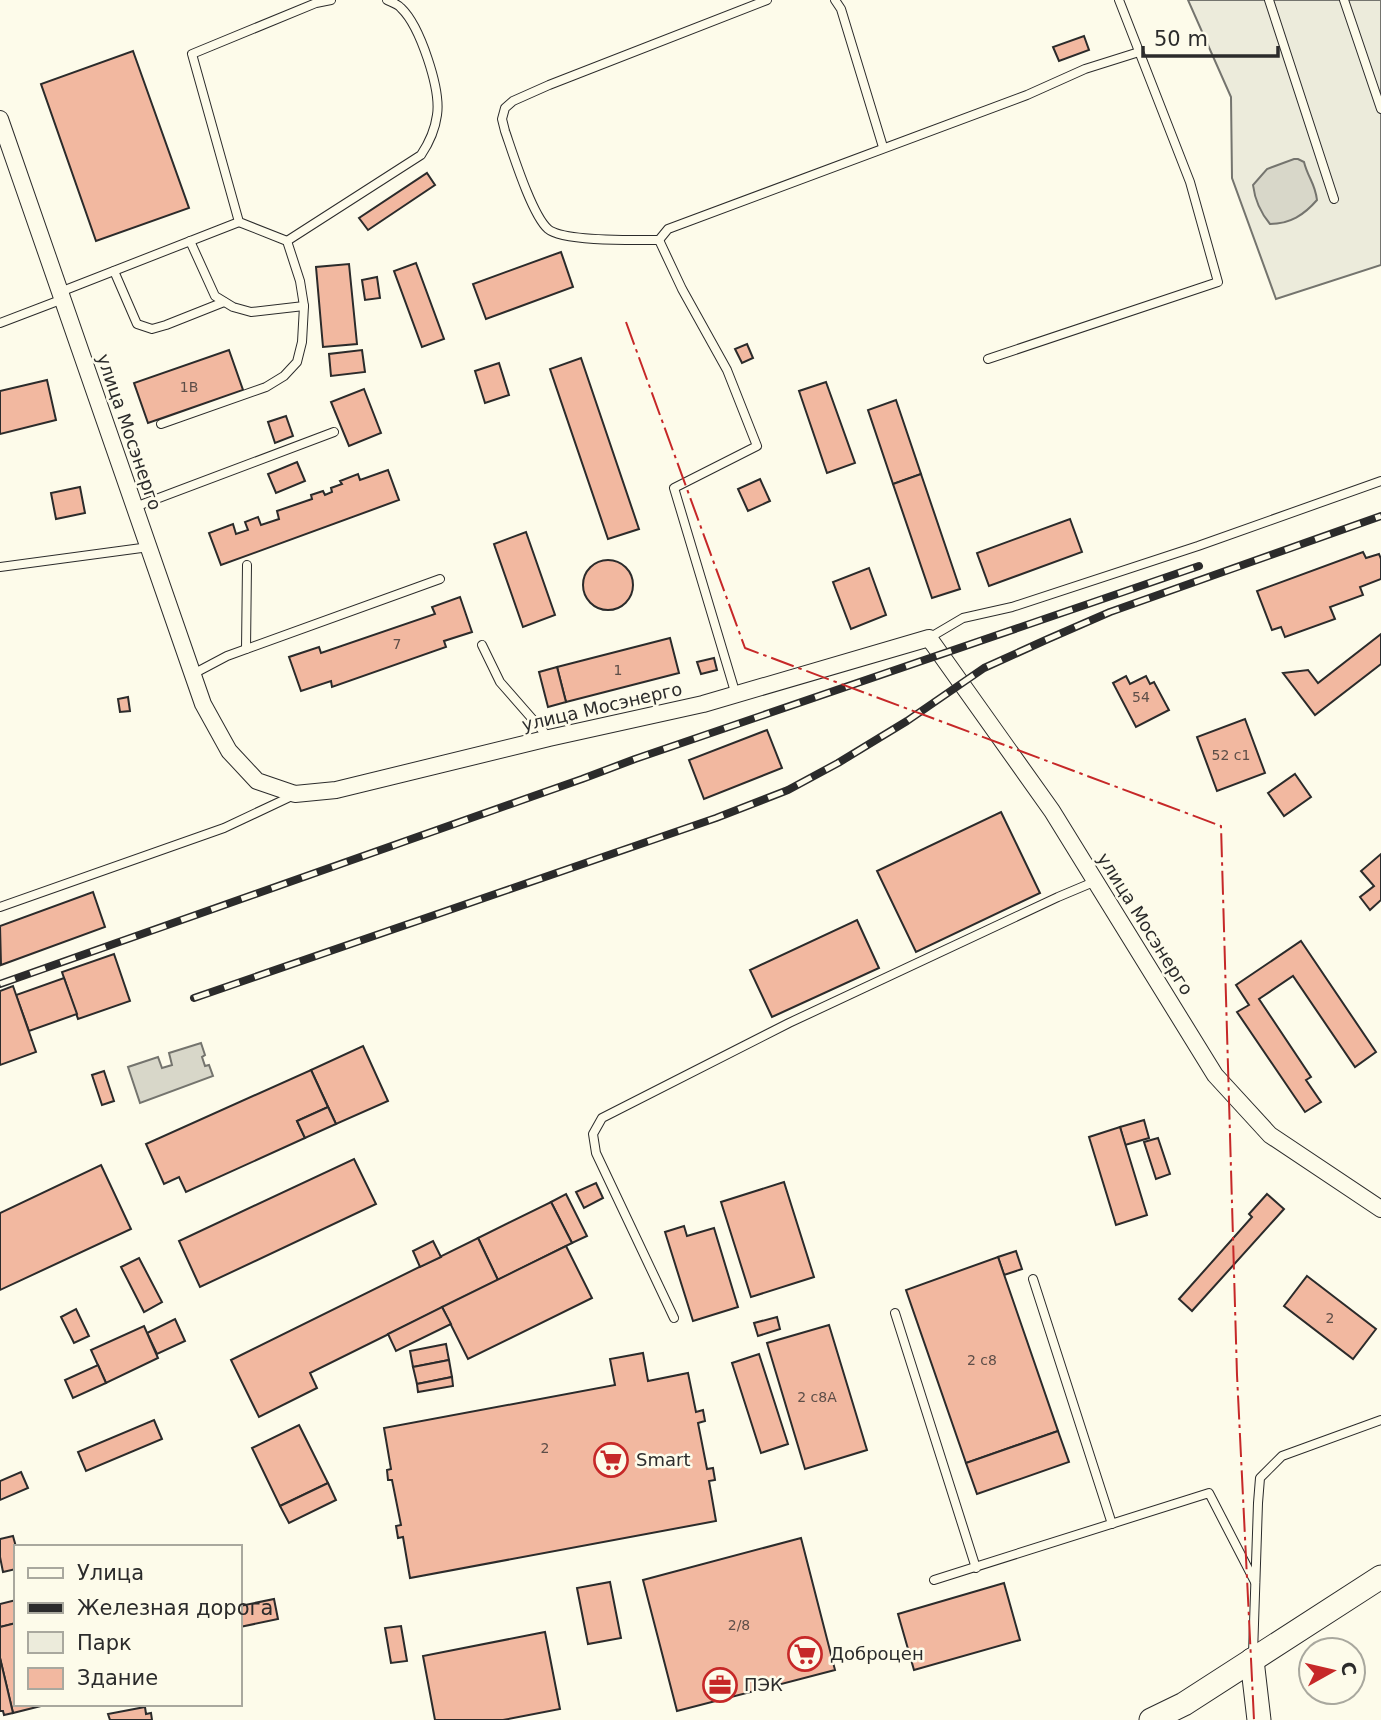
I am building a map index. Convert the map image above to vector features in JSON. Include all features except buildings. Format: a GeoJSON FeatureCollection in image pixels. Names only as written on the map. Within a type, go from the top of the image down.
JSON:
{"type":"FeatureCollection","features":[{"type":"Feature","properties":{"kind":"main road"},"geometry":{"type":"LineString","coordinates":[[1151,1720],[1184,1704],[1381,1577]]}},
{"type":"Feature","properties":{"kind":"main road"},"geometry":{"type":"LineString","coordinates":[[1252,1660],[1259,1720]]}},
{"type":"Feature","properties":{"kind":"street","name":"улица Мосэнерго"},"geometry":{"type":"LineString","coordinates":[[0,119],[203,704],[229,751],[257,781],[295,794],[337,790],[549,738],[703,704],[929,638],[1052,811],[1215,1075],[1270,1135],[1381,1209]]}},
{"type":"Feature","properties":{"kind":"lane"},"geometry":{"type":"LineString","coordinates":[[239,222],[192,54],[317,3],[331,0]]}},
{"type":"Feature","properties":{"kind":"lane"},"geometry":{"type":"LineString","coordinates":[[288,241],[421,155],[431,140],[438,114],[436,87],[421,38],[401,7],[387,0]]}},
{"type":"Feature","properties":{"kind":"lane"},"geometry":{"type":"LineString","coordinates":[[659,240],[566,237],[550,231],[538,219],[505,131],[502,119],[505,108],[513,101],[549,85],[766,0]]}},
{"type":"Feature","properties":{"kind":"lane"},"geometry":{"type":"LineString","coordinates":[[835,0],[841,9],[883,148]]}},
{"type":"Feature","properties":{"kind":"lane"},"geometry":{"type":"LineString","coordinates":[[988,359],[1218,282],[1191,182],[1118,0]]}},
{"type":"Feature","properties":{"kind":"lane"},"geometry":{"type":"LineString","coordinates":[[1269,0],[1334,199]]}},
{"type":"Feature","properties":{"kind":"lane"},"geometry":{"type":"LineString","coordinates":[[1344,0],[1381,108]]}},
{"type":"Feature","properties":{"kind":"lane"},"geometry":{"type":"LineString","coordinates":[[659,240],[668,229],[1027,95],[1085,69],[1139,52]]}},
{"type":"Feature","properties":{"kind":"lane"},"geometry":{"type":"LineString","coordinates":[[0,323],[114,271],[239,222],[288,241]]}},
{"type":"Feature","properties":{"kind":"lane"},"geometry":{"type":"LineString","coordinates":[[659,240],[682,289],[727,370],[757,446],[674,488],[736,695]]}},
{"type":"Feature","properties":{"kind":"lane"},"geometry":{"type":"LineString","coordinates":[[190,241],[215,296],[224,302],[251,312],[304,306]]}},
{"type":"Feature","properties":{"kind":"lane"},"geometry":{"type":"LineString","coordinates":[[161,424],[266,387],[284,376],[297,362],[303,342],[304,306],[288,241]]}},
{"type":"Feature","properties":{"kind":"lane"},"geometry":{"type":"LineString","coordinates":[[114,271],[137,324],[152,329],[224,302]]}},
{"type":"Feature","properties":{"kind":"lane"},"geometry":{"type":"LineString","coordinates":[[135,507],[334,432]]}},
{"type":"Feature","properties":{"kind":"lane"},"geometry":{"type":"LineString","coordinates":[[929,638],[963,618],[1012,607],[1198,546],[1381,481]]}},
{"type":"Feature","properties":{"kind":"lane"},"geometry":{"type":"LineString","coordinates":[[0,567],[149,547]]}},
{"type":"Feature","properties":{"kind":"lane"},"geometry":{"type":"LineString","coordinates":[[246,649],[247,565]]}},
{"type":"Feature","properties":{"kind":"lane"},"geometry":{"type":"LineString","coordinates":[[193,674],[227,656],[440,579]]}},
{"type":"Feature","properties":{"kind":"lane"},"geometry":{"type":"LineString","coordinates":[[482,645],[500,682],[549,738]]}},
{"type":"Feature","properties":{"kind":"lane"},"geometry":{"type":"LineString","coordinates":[[0,907],[224,828],[295,794]]}},
{"type":"Feature","properties":{"kind":"lane"},"geometry":{"type":"LineString","coordinates":[[674,1318],[596,1153],[593,1134],[602,1118],[789,1024],[1096,881]]}},
{"type":"Feature","properties":{"kind":"lane"},"geometry":{"type":"LineString","coordinates":[[1033,1279],[1112,1524]]}},
{"type":"Feature","properties":{"kind":"lane"},"geometry":{"type":"LineString","coordinates":[[895,1314],[976,1568]]}},
{"type":"Feature","properties":{"kind":"lane"},"geometry":{"type":"LineString","coordinates":[[1252,1660],[1260,1478],[1282,1456],[1381,1420]]}},
{"type":"Feature","properties":{"kind":"lane"},"geometry":{"type":"LineString","coordinates":[[934,1580],[1209,1493],[1255,1582]]}},
{"type":"Feature","properties":{"kind":"green space"},"geometry":{"type":"Polygon","coordinates":[[[1188,0],[1381,0],[1381,265],[1276,299],[1232,178],[1231,97],[1188,0]]]}},
{"type":"Feature","properties":{"kind":"shaded area"},"geometry":{"type":"Polygon","coordinates":[[[1294,159],[1304,162],[1317,200],[1296,218],[1270,224],[1258,206],[1253,185],[1267,169],[1294,159]]]}},
{"type":"Feature","properties":{"kind":"shaded area"},"geometry":{"type":"Polygon","coordinates":[[[201,1043],[205,1066],[209,1065],[213,1076],[140,1103],[128,1067],[158,1057],[162,1068],[172,1065],[169,1053],[201,1043]]]}},
{"type":"Feature","properties":{"kind":"railway"},"geometry":{"type":"LineString","coordinates":[[194,998],[716,818],[788,790],[907,721],[984,668],[1110,612],[1381,516]]}},
{"type":"Feature","properties":{"kind":"railway"},"geometry":{"type":"LineString","coordinates":[[0,984],[635,759],[1199,566]]}},
{"type":"Feature","properties":{"kind":"power"},"geometry":{"type":"LineString","coordinates":[[626,322],[745,648],[1221,826],[1237,1375],[1254,1720]]}},
{"type":"Feature","properties":{"kind":"place","name":"Smart"},"geometry":{"type":"Point","coordinates":[611,1460]}},
{"type":"Feature","properties":{"kind":"place","name":"Доброцен"},"geometry":{"type":"Point","coordinates":[805,1654]}},
{"type":"Feature","properties":{"kind":"place","name":"ПЭК"},"geometry":{"type":"Point","coordinates":[720,1685]}}]}
